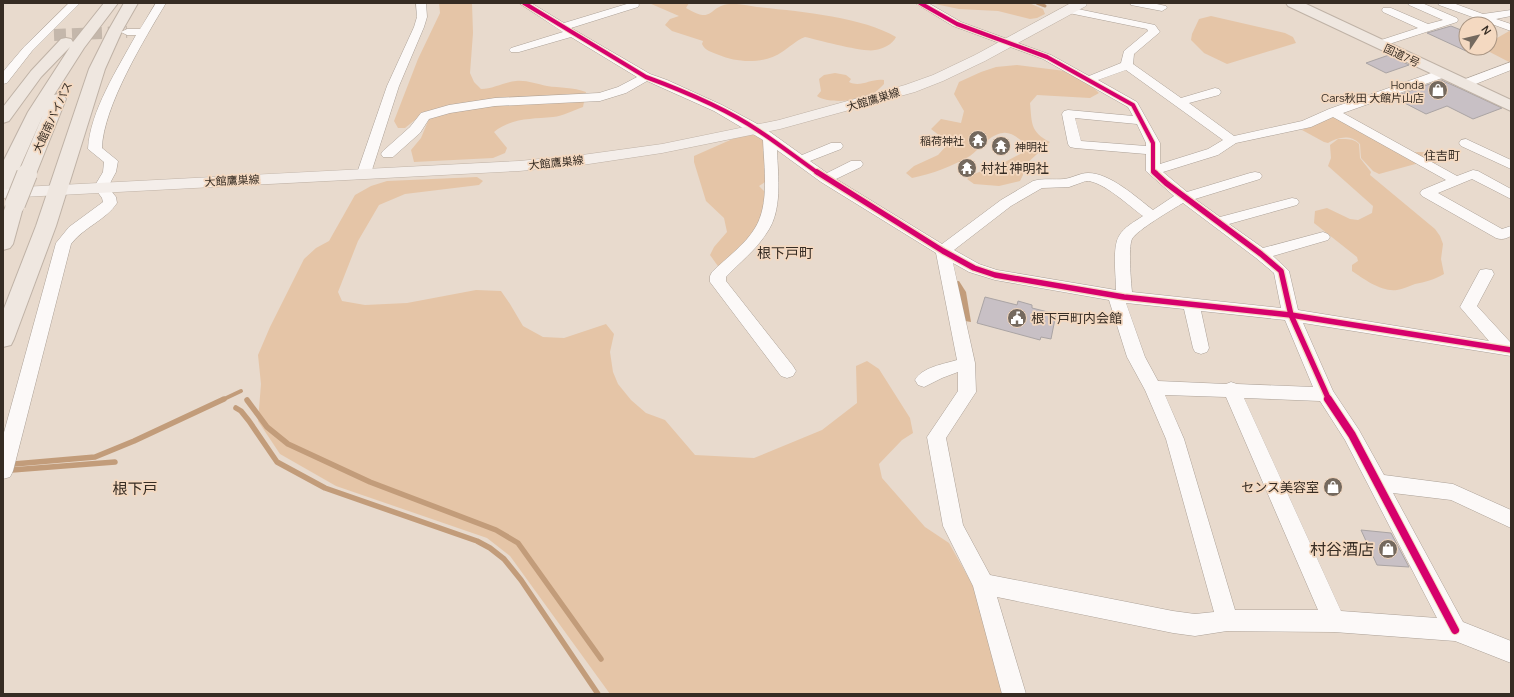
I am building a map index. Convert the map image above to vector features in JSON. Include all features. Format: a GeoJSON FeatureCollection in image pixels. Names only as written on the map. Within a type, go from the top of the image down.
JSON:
{"type":"FeatureCollection","features":[{"type":"Feature","properties":{"kind":"highway"},"geometry":{"type":"LineString","coordinates":[[3,118],[20,94],[49,60],[106,3]]}},
{"type":"Feature","properties":{"kind":"highway","name":"大館南バイパス"},"geometry":{"type":"LineString","coordinates":[[3,244],[7,190],[20,144],[48,89],[80,42],[112,3]]}},
{"type":"Feature","properties":{"kind":"highway","name":"大館南バイパス"},"geometry":{"type":"LineString","coordinates":[[7,190],[27,174],[39,142],[63,90],[94,41],[124,3]]}},
{"type":"Feature","properties":{"kind":"highway"},"geometry":{"type":"LineString","coordinates":[[3,339],[58,190],[97,69],[112,37],[131,3]]}},
{"type":"Feature","properties":{"kind":"highway","name":"国道7号"},"geometry":{"type":"LineString","coordinates":[[1293,3],[1511,106]]}},
{"type":"Feature","properties":{"kind":"main road","name":"大館鷹巣線"},"geometry":{"type":"LineString","coordinates":[[7,190],[58,190],[364,173],[473,169],[551,163],[764,135],[835,111],[917,86],[956,70],[1081,3]]}},
{"type":"Feature","properties":{"kind":"street"},"geometry":{"type":"LineString","coordinates":[[3,80],[12,67],[40,36],[75,3]]}},
{"type":"Feature","properties":{"kind":"street"},"geometry":{"type":"LineString","coordinates":[[3,471],[64,242],[77,227],[104,209],[110,203],[109,197],[101,187],[112,166],[111,161],[95,149],[95,138],[118,80],[161,3]]}},
{"type":"Feature","properties":{"kind":"street"},"geometry":{"type":"LineString","coordinates":[[364,173],[393,86],[419,27],[422,17],[421,3]]}},
{"type":"Feature","properties":{"kind":"street"},"geometry":{"type":"LineString","coordinates":[[524,3],[646,77],[663,83],[718,108],[764,135],[826,179],[943,251],[974,268],[995,275],[1120,296],[1291,315],[1509,350]]}},
{"type":"Feature","properties":{"kind":"street"},"geometry":{"type":"LineString","coordinates":[[920,3],[957,24],[1047,57],[1133,105],[1153,143],[1153,171],[1166,183],[1261,254],[1280,271],[1291,315],[1325,394],[1352,435],[1455,630]]}},
{"type":"Feature","properties":{"kind":"street"},"geometry":{"type":"LineString","coordinates":[[1135,3],[1162,8]]}},
{"type":"Feature","properties":{"kind":"street"},"geometry":{"type":"LineString","coordinates":[[1379,44],[1453,20],[1413,3]]}},
{"type":"Feature","properties":{"kind":"street"},"geometry":{"type":"LineString","coordinates":[[1443,3],[1478,16]]}},
{"type":"Feature","properties":{"kind":"street"},"geometry":{"type":"LineString","coordinates":[[515,50],[634,5]]}},
{"type":"Feature","properties":{"kind":"street"},"geometry":{"type":"LineString","coordinates":[[1068,10],[1151,27],[1154,32],[1128,52],[1127,65]]}},
{"type":"Feature","properties":{"kind":"street"},"geometry":{"type":"LineString","coordinates":[[1387,10],[1427,28]]}},
{"type":"Feature","properties":{"kind":"street"},"geometry":{"type":"LineString","coordinates":[[1494,16],[1511,13]]}},
{"type":"Feature","properties":{"kind":"street"},"geometry":{"type":"LineString","coordinates":[[1498,23],[1511,28]]}},
{"type":"Feature","properties":{"kind":"street"},"geometry":{"type":"LineString","coordinates":[[127,32],[144,32]]}},
{"type":"Feature","properties":{"kind":"street"},"geometry":{"type":"LineString","coordinates":[[40,36],[54,35]]}},
{"type":"Feature","properties":{"kind":"street"},"geometry":{"type":"LineString","coordinates":[[1088,80],[1127,65]]}},
{"type":"Feature","properties":{"kind":"street"},"geometry":{"type":"LineString","coordinates":[[1127,65],[1232,140]]}},
{"type":"Feature","properties":{"kind":"street"},"geometry":{"type":"LineString","coordinates":[[1464,84],[1511,66]]}},
{"type":"Feature","properties":{"kind":"street"},"geometry":{"type":"LineString","coordinates":[[1153,171],[1213,152],[1232,140],[1306,124],[1332,112],[1441,74]]}},
{"type":"Feature","properties":{"kind":"street"},"geometry":{"type":"LineString","coordinates":[[388,154],[415,130],[425,116],[449,109],[495,102],[600,96],[622,90],[646,77]]}},
{"type":"Feature","properties":{"kind":"street"},"geometry":{"type":"LineString","coordinates":[[1179,102],[1215,92]]}},
{"type":"Feature","properties":{"kind":"street"},"geometry":{"type":"LineString","coordinates":[[1332,112],[1457,180]]}},
{"type":"Feature","properties":{"kind":"street"},"geometry":{"type":"LineString","coordinates":[[1142,120],[1068,114],[1075,144],[1153,151]]}},
{"type":"Feature","properties":{"kind":"street"},"geometry":{"type":"LineString","coordinates":[[764,135],[770,200],[767,220],[762,231],[718,276],[718,282],[787,371]]}},
{"type":"Feature","properties":{"kind":"street"},"geometry":{"type":"LineString","coordinates":[[1466,143],[1511,165]]}},
{"type":"Feature","properties":{"kind":"street"},"geometry":{"type":"LineString","coordinates":[[800,161],[836,146]]}},
{"type":"Feature","properties":{"kind":"street"},"geometry":{"type":"LineString","coordinates":[[826,179],[856,164]]}},
{"type":"Feature","properties":{"kind":"street"},"geometry":{"type":"LineString","coordinates":[[1511,195],[1473,174],[1427,193],[1501,235],[1511,231]]}},
{"type":"Feature","properties":{"kind":"street"},"geometry":{"type":"LineString","coordinates":[[943,251],[1006,203],[1038,184],[1044,183],[1053,185],[1069,183],[1088,176],[1106,183],[1152,216]]}},
{"type":"Feature","properties":{"kind":"street"},"geometry":{"type":"LineString","coordinates":[[1227,620],[1175,439],[1153,388],[1144,376],[1136,357],[1125,326],[1120,296],[1125,238],[1135,228],[1179,199],[1255,176]]}},
{"type":"Feature","properties":{"kind":"street"},"geometry":{"type":"LineString","coordinates":[[1218,222],[1292,202]]}},
{"type":"Feature","properties":{"kind":"street"},"geometry":{"type":"LineString","coordinates":[[1261,254],[1323,237]]}},
{"type":"Feature","properties":{"kind":"street"},"geometry":{"type":"LineString","coordinates":[[943,251],[966,363],[967,392],[936,437],[953,526],[983,584],[1014,694]]}},
{"type":"Feature","properties":{"kind":"street"},"geometry":{"type":"LineString","coordinates":[[1486,274],[1468,307],[1509,350]]}},
{"type":"Feature","properties":{"kind":"street"},"geometry":{"type":"LineString","coordinates":[[1191,304],[1201,348]]}},
{"type":"Feature","properties":{"kind":"street"},"geometry":{"type":"LineString","coordinates":[[924,380],[936,373],[966,363]]}},
{"type":"Feature","properties":{"kind":"street"},"geometry":{"type":"LineString","coordinates":[[1153,388],[1325,394]]}},
{"type":"Feature","properties":{"kind":"street"},"geometry":{"type":"LineString","coordinates":[[1231,390],[1334,621]]}},
{"type":"Feature","properties":{"kind":"street"},"geometry":{"type":"LineString","coordinates":[[1378,483],[1453,492],[1511,519]]}},
{"type":"Feature","properties":{"kind":"street"},"geometry":{"type":"LineString","coordinates":[[983,584],[1195,625],[1227,620],[1334,621],[1455,630],[1511,652]]}},
{"type":"Feature","properties":{"kind":"shaded area"},"geometry":{"type":"Polygon","coordinates":[[[439,3],[472,3],[473,33],[470,73],[474,82],[481,89],[520,81],[576,89],[586,92],[583,107],[557,116],[522,120],[501,127],[494,132],[507,148],[505,153],[493,158],[414,162],[411,150],[421,138],[431,114],[426,111],[405,128],[398,128],[394,121],[418,59],[440,13],[439,3]]]}},
{"type":"Feature","properties":{"kind":"shaded area"},"geometry":{"type":"Polygon","coordinates":[[[649,3],[689,3],[686,8],[702,15],[707,15],[723,5],[733,4],[809,13],[866,24],[896,37],[893,42],[884,47],[862,50],[805,37],[768,59],[751,61],[734,60],[707,50],[702,44],[703,41],[672,31],[665,25],[670,19],[679,16],[649,3]]]}},
{"type":"Feature","properties":{"kind":"shaded area"},"geometry":{"type":"Polygon","coordinates":[[[930,3],[1029,3],[1043,9],[1045,14],[1037,18],[1030,19],[998,11],[959,9],[930,3]]]}},
{"type":"Feature","properties":{"kind":"shaded area"},"geometry":{"type":"Polygon","coordinates":[[[1211,16],[1285,33],[1293,37],[1296,43],[1227,64],[1204,53],[1191,40],[1192,34],[1199,19],[1211,16]]]}},
{"type":"Feature","properties":{"kind":"shaded area"},"geometry":{"type":"Polygon","coordinates":[[[1511,30],[1511,63],[1497,56],[1498,37],[1511,30]]]}},
{"type":"Feature","properties":{"kind":"shaded area"},"geometry":{"type":"Polygon","coordinates":[[[1017,65],[1065,71],[1093,87],[1099,93],[1090,98],[1037,95],[1030,103],[1033,126],[1035,131],[1050,142],[1024,166],[1023,175],[1020,181],[999,186],[974,184],[967,179],[974,174],[1005,162],[1022,153],[1024,148],[1022,141],[1008,133],[994,136],[970,156],[935,172],[912,178],[906,173],[914,166],[938,155],[949,143],[931,129],[941,119],[961,123],[964,111],[954,94],[959,82],[996,67],[1017,65]]]}},
{"type":"Feature","properties":{"kind":"shaded area"},"geometry":{"type":"Polygon","coordinates":[[[835,73],[846,75],[851,79],[849,82],[853,84],[884,80],[884,84],[871,95],[864,98],[835,101],[822,99],[817,96],[821,91],[819,79],[824,75],[835,73]]]}},
{"type":"Feature","properties":{"kind":"shaded area"},"geometry":{"type":"Polygon","coordinates":[[[1328,117],[1337,118],[1419,163],[1379,174],[1373,171],[1361,158],[1360,144],[1353,139],[1340,138],[1328,143],[1302,130],[1313,126],[1328,117]]]}},
{"type":"Feature","properties":{"kind":"shaded area"},"geometry":{"type":"Polygon","coordinates":[[[751,134],[761,138],[765,144],[766,176],[765,182],[759,186],[766,193],[764,219],[758,231],[720,269],[710,255],[714,247],[727,232],[724,218],[706,201],[694,162],[694,156],[737,137],[751,134]]]}},
{"type":"Feature","properties":{"kind":"shaded area"},"geometry":{"type":"Polygon","coordinates":[[[1338,139],[1347,139],[1357,142],[1359,144],[1360,158],[1371,172],[1370,175],[1435,229],[1443,244],[1441,259],[1444,274],[1437,278],[1397,290],[1379,287],[1352,271],[1352,265],[1358,261],[1357,257],[1314,223],[1315,211],[1327,208],[1350,219],[1358,220],[1372,213],[1373,206],[1328,166],[1331,158],[1330,145],[1338,139]]]}},
{"type":"Feature","properties":{"kind":"shaded area"},"geometry":{"type":"Polygon","coordinates":[[[1411,153],[1448,153],[1457,156],[1432,164],[1411,153]]]}},
{"type":"Feature","properties":{"kind":"shaded area"},"geometry":{"type":"Polygon","coordinates":[[[477,177],[483,181],[479,185],[405,194],[379,205],[358,241],[338,292],[342,301],[365,305],[407,303],[476,290],[501,291],[523,326],[543,337],[564,338],[606,324],[614,334],[610,352],[613,372],[618,384],[631,400],[646,413],[665,420],[695,455],[754,458],[822,430],[857,403],[856,366],[867,361],[879,369],[910,418],[913,433],[902,440],[879,464],[882,478],[925,527],[949,543],[976,591],[1005,694],[610,694],[510,556],[487,538],[336,486],[280,454],[258,421],[261,384],[258,355],[270,327],[304,259],[316,248],[329,241],[355,195],[371,186],[387,181],[477,177]]]}},
{"type":"Feature","properties":{"kind":"shaded area"},"geometry":{"type":"Polygon","coordinates":[[[959,281],[966,292],[971,322],[965,321],[954,282],[959,281]]]}},
{"type":"Feature","properties":{"kind":"building"},"geometry":{"type":"Polygon","coordinates":[[[1451,26],[1458,29],[1458,47],[1427,33],[1451,26]]]}},
{"type":"Feature","properties":{"kind":"building"},"geometry":{"type":"Polygon","coordinates":[[[1389,55],[1409,65],[1386,73],[1366,63],[1389,55]]]}},
{"type":"Feature","properties":{"kind":"building","name":"Honda Cars秋田 大館片山店"},"geometry":{"type":"Polygon","coordinates":[[[1441,80],[1502,108],[1473,119],[1447,106],[1426,114],[1393,97],[1441,80]]]}},
{"type":"Feature","properties":{"kind":"building","name":"根下戸町内会館"},"geometry":{"type":"Polygon","coordinates":[[[985,297],[1017,305],[1018,301],[1032,305],[1032,308],[1056,314],[1051,339],[1041,337],[1040,340],[977,323],[985,297]]]}},
{"type":"Feature","properties":{"kind":"building","name":"村谷酒店"},"geometry":{"type":"Polygon","coordinates":[[[1361,530],[1391,533],[1409,567],[1377,565],[1361,530]]]}},
{"type":"Feature","properties":{"kind":"waterway"},"geometry":{"type":"LineString","coordinates":[[1037,3],[1045,6]]}},
{"type":"Feature","properties":{"kind":"waterway"},"geometry":{"type":"LineString","coordinates":[[222,400],[241,391]]}},
{"type":"Feature","properties":{"kind":"waterway"},"geometry":{"type":"LineString","coordinates":[[14,464],[95,457],[134,441],[224,399]]}},
{"type":"Feature","properties":{"kind":"waterway"},"geometry":{"type":"LineString","coordinates":[[247,400],[267,427],[288,444],[370,482],[496,530],[518,543],[601,659]]}},
{"type":"Feature","properties":{"kind":"waterway"},"geometry":{"type":"LineString","coordinates":[[236,408],[241,411],[249,421],[277,462],[325,488],[477,541],[490,548],[504,559],[521,580],[598,694]]}},
{"type":"Feature","properties":{"kind":"waterway"},"geometry":{"type":"LineString","coordinates":[[12,470],[115,462]]}},
{"type":"Feature","properties":{"kind":"tunnel"},"geometry":{"type":"LineString","coordinates":[[54,35],[127,32]]}},
{"type":"Feature","properties":{"kind":"cycle path"},"geometry":{"type":"LineString","coordinates":[[524,3],[646,77],[663,83],[718,108],[758,130],[826,179],[943,251],[974,268],[995,275],[1124,297],[1291,315],[1511,350]]}},
{"type":"Feature","properties":{"kind":"cycle path"},"geometry":{"type":"LineString","coordinates":[[920,3],[957,24],[1047,57],[1133,105],[1153,143],[1153,171],[1166,183],[1261,254],[1281,271],[1291,315],[1325,394],[1352,435],[1455,630]]}},
{"type":"Feature","properties":{"kind":"place","name":"Honda Cars秋田 大館片山店"},"geometry":{"type":"Point","coordinates":[1438,90]}},
{"type":"Feature","properties":{"kind":"place","name":"稲荷神社"},"geometry":{"type":"Point","coordinates":[978,140]}},
{"type":"Feature","properties":{"kind":"place","name":"神明社"},"geometry":{"type":"Point","coordinates":[1001,146]}},
{"type":"Feature","properties":{"kind":"place","name":"村社 神明社"},"geometry":{"type":"Point","coordinates":[967,168]}},
{"type":"Feature","properties":{"kind":"place","name":"根下戸町内会館"},"geometry":{"type":"Point","coordinates":[1017,318]}},
{"type":"Feature","properties":{"kind":"place","name":"センス美容室"},"geometry":{"type":"Point","coordinates":[1333,487]}},
{"type":"Feature","properties":{"kind":"place","name":"村谷酒店"},"geometry":{"type":"Point","coordinates":[1388,549]}},
{"type":"Feature","properties":{"kind":"district","name":"住吉町"},"geometry":{"type":"Point","coordinates":[1442,155]}},
{"type":"Feature","properties":{"kind":"district","name":"根下戸町"},"geometry":{"type":"Point","coordinates":[785,252]}},
{"type":"Feature","properties":{"kind":"district","name":"根下戸"},"geometry":{"type":"Point","coordinates":[135,488]}}]}
